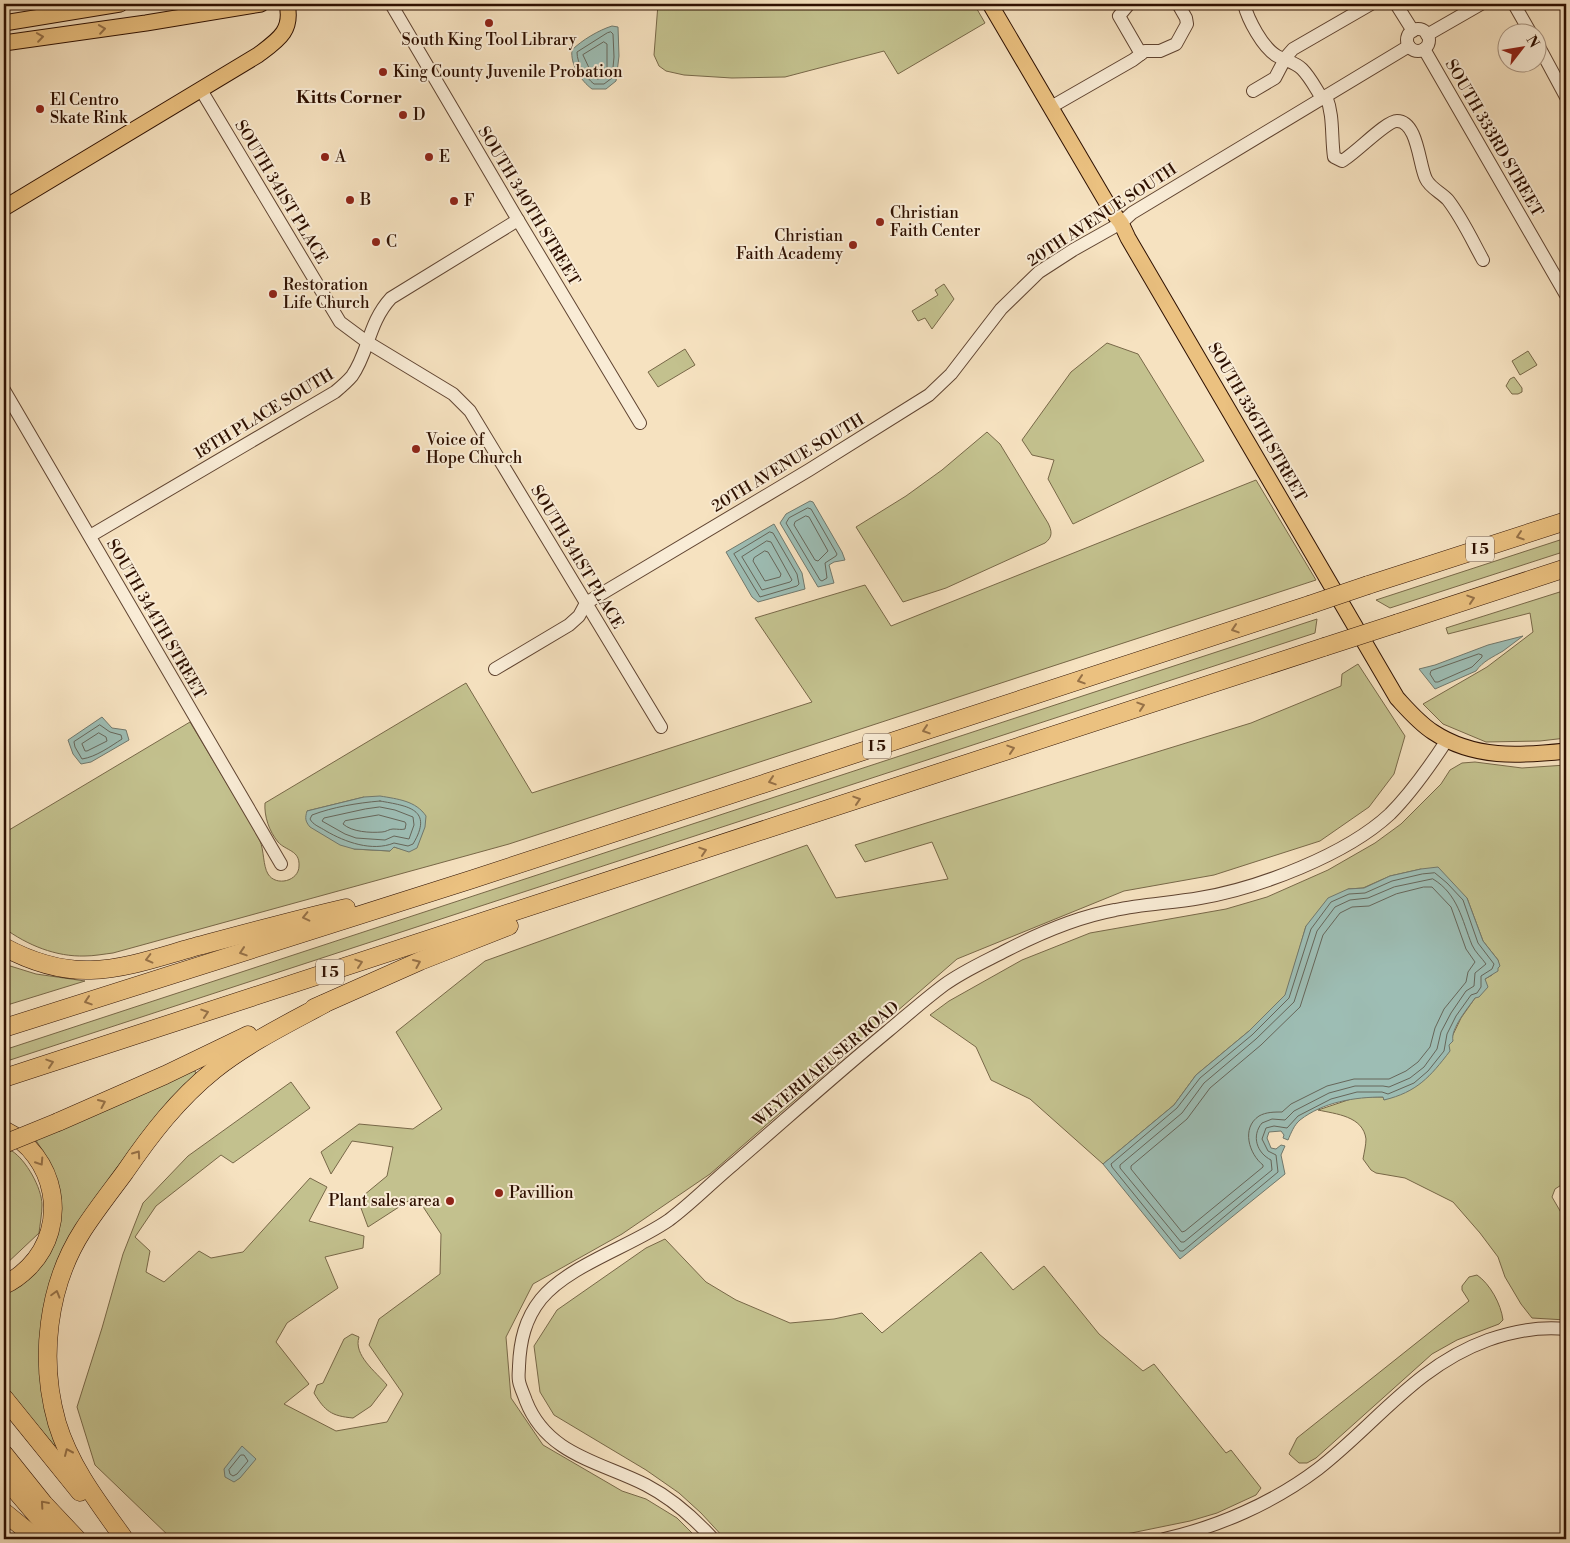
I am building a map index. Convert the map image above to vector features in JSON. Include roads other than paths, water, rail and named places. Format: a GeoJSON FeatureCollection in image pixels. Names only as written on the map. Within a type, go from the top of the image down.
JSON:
{"type":"FeatureCollection","features":[{"type":"Feature","properties":{"kind":"highway","name":"I 5"},"geometry":{"type":"LineString","coordinates":[[4,1027],[473,879],[1566,521]]}},
{"type":"Feature","properties":{"kind":"highway","name":"I 5"},"geometry":{"type":"LineString","coordinates":[[4,1078],[1566,568]]}},
{"type":"Feature","properties":{"kind":"highway"},"geometry":{"type":"LineString","coordinates":[[4,1144],[165,1075],[264,1027],[324,1004],[420,961],[656,866]]}},
{"type":"Feature","properties":{"kind":"highway"},"geometry":{"type":"LineString","coordinates":[[4,947],[48,965],[82,970],[108,968],[161,956],[293,920],[473,879]]}},
{"type":"Feature","properties":{"kind":"highway"},"geometry":{"type":"LineString","coordinates":[[124,1538],[87,1487],[72,1460],[63,1440],[53,1406],[49,1375],[48,1342],[54,1299],[62,1273],[82,1231],[148,1138],[176,1106],[202,1081],[234,1055],[324,1004]]}},
{"type":"Feature","properties":{"kind":"highway"},"geometry":{"type":"LineString","coordinates":[[4,1130],[20,1139],[37,1156],[50,1182],[53,1209],[47,1237],[41,1250],[22,1273],[4,1285]]}},
{"type":"Feature","properties":{"kind":"highway"},"geometry":{"type":"LineString","coordinates":[[4,1398],[86,1499],[124,1538]]}},
{"type":"Feature","properties":{"kind":"highway"},"geometry":{"type":"LineString","coordinates":[[4,1454],[44,1504],[77,1539]]}},
{"type":"Feature","properties":{"kind":"highway"},"geometry":{"type":"LineString","coordinates":[[4,1477],[57,1539]]}},
{"type":"Feature","properties":{"kind":"highway"},"geometry":{"type":"LineString","coordinates":[[4,1512],[37,1539]]}},
{"type":"Feature","properties":{"kind":"main road"},"geometry":{"type":"LineString","coordinates":[[4,22],[120,4]]}},
{"type":"Feature","properties":{"kind":"main road"},"geometry":{"type":"LineString","coordinates":[[4,43],[146,23],[261,4]]}},
{"type":"Feature","properties":{"kind":"main road"},"geometry":{"type":"LineString","coordinates":[[4,208],[245,64],[280,38],[288,22],[287,4]]}},
{"type":"Feature","properties":{"kind":"main road","name":"SOUTH 336TH STREET"},"geometry":{"type":"LineString","coordinates":[[990,4],[1111,210],[1121,223],[1397,698],[1432,732],[1465,747],[1506,755],[1566,751]]}},
{"type":"Feature","properties":{"kind":"street","name":"SOUTH 340TH STREET"},"geometry":{"type":"LineString","coordinates":[[391,4],[640,423]]}},
{"type":"Feature","properties":{"kind":"street"},"geometry":{"type":"LineString","coordinates":[[1129,4],[1119,16],[1141,54]]}},
{"type":"Feature","properties":{"kind":"street"},"geometry":{"type":"LineString","coordinates":[[1051,107],[1145,51],[1160,51],[1176,44],[1187,24],[1186,18],[1178,4]]}},
{"type":"Feature","properties":{"kind":"street"},"geometry":{"type":"LineString","coordinates":[[1244,4],[1247,14],[1265,45],[1274,54],[1302,69],[1332,109],[1334,158],[1342,161],[1352,155],[1388,123],[1397,121],[1405,123],[1410,128],[1415,139],[1426,180],[1448,200],[1483,260]]}},
{"type":"Feature","properties":{"kind":"street"},"geometry":{"type":"LineString","coordinates":[[1253,91],[1275,78],[1289,53],[1297,46],[1371,4]]}},
{"type":"Feature","properties":{"kind":"street"},"geometry":{"type":"LineString","coordinates":[[1396,4],[1413,31]]}},
{"type":"Feature","properties":{"kind":"street"},"geometry":{"type":"LineString","coordinates":[[1427,35],[1481,4]]}},
{"type":"Feature","properties":{"kind":"street"},"geometry":{"type":"LineString","coordinates":[[1514,4],[1524,22]]}},
{"type":"Feature","properties":{"kind":"street"},"geometry":{"type":"LineString","coordinates":[[1422,30],[1427,35],[1429,42],[1424,50],[1414,51],[1409,46],[1408,39],[1413,31],[1422,30]]}},
{"type":"Feature","properties":{"kind":"street","name":"20TH AVENUE SOUTH"},"geometry":{"type":"LineString","coordinates":[[586,603],[825,460],[929,395],[952,374],[1001,310],[1039,272],[1121,223],[1132,213],[1409,46]]}},
{"type":"Feature","properties":{"kind":"street","name":"SOUTH 333RD STREET"},"geometry":{"type":"LineString","coordinates":[[1424,50],[1566,295]]}},
{"type":"Feature","properties":{"kind":"street"},"geometry":{"type":"LineString","coordinates":[[1548,64],[1566,97]]}},
{"type":"Feature","properties":{"kind":"street","name":"SOUTH 341ST PLACE"},"geometry":{"type":"LineString","coordinates":[[202,90],[335,315],[347,328],[366,342],[453,394],[470,411],[661,726]]}},
{"type":"Feature","properties":{"kind":"street","name":"18TH PLACE SOUTH"},"geometry":{"type":"LineString","coordinates":[[90,536],[335,392],[352,376],[361,359],[377,317],[394,295],[518,220]]}},
{"type":"Feature","properties":{"kind":"street","name":"SOUTH 344TH STREET"},"geometry":{"type":"LineString","coordinates":[[5,398],[90,536],[281,864]]}},
{"type":"Feature","properties":{"kind":"street"},"geometry":{"type":"LineString","coordinates":[[495,669],[569,625],[579,616],[586,603]]}},
{"type":"Feature","properties":{"kind":"street","name":"WEYERHAEUSER ROAD"},"geometry":{"type":"LineString","coordinates":[[713,1539],[696,1520],[672,1501],[630,1477],[589,1462],[561,1445],[541,1428],[528,1406],[518,1380],[522,1333],[542,1298],[568,1276],[669,1220],[946,983],[1010,948],[1089,916],[1120,909],[1204,898],[1247,887],[1313,862],[1366,832],[1387,816],[1413,788],[1447,740]]}},
{"type":"Feature","properties":{"kind":"street"},"geometry":{"type":"LineString","coordinates":[[1164,1539],[1195,1532],[1222,1522],[1261,1504],[1298,1483],[1338,1452],[1419,1378],[1462,1350],[1502,1335],[1519,1331],[1566,1329]]}},
{"type":"Feature","properties":{"kind":"water"},"geometry":{"type":"Polygon","coordinates":[[[612,26],[618,27],[619,56],[616,81],[606,89],[592,89],[577,72],[572,50],[591,36],[612,26]]]}},
{"type":"Feature","properties":{"kind":"water"},"geometry":{"type":"Polygon","coordinates":[[[810,501],[813,502],[845,560],[829,565],[834,583],[818,587],[780,523],[786,514],[810,501]]]}},
{"type":"Feature","properties":{"kind":"water"},"geometry":{"type":"Polygon","coordinates":[[[774,524],[802,573],[805,589],[758,602],[752,597],[726,552],[774,524]]]}},
{"type":"Feature","properties":{"kind":"water"},"geometry":{"type":"Polygon","coordinates":[[[1523,636],[1485,662],[1476,671],[1435,689],[1419,669],[1488,645],[1523,636]]]}},
{"type":"Feature","properties":{"kind":"water"},"geometry":{"type":"Polygon","coordinates":[[[102,717],[112,728],[126,730],[129,740],[91,762],[81,764],[73,754],[68,740],[102,717]]]}},
{"type":"Feature","properties":{"kind":"water"},"geometry":{"type":"Polygon","coordinates":[[[380,796],[412,804],[426,816],[425,827],[417,848],[409,852],[394,847],[390,851],[354,849],[340,845],[310,827],[306,821],[307,811],[364,797],[380,796]]]}},
{"type":"Feature","properties":{"kind":"water"},"geometry":{"type":"Polygon","coordinates":[[[1438,867],[1467,898],[1483,941],[1498,960],[1500,966],[1498,971],[1485,979],[1488,987],[1479,997],[1475,998],[1460,1019],[1454,1031],[1453,1041],[1449,1045],[1450,1051],[1429,1076],[1405,1093],[1384,1100],[1383,1097],[1350,1100],[1319,1109],[1298,1122],[1288,1140],[1283,1138],[1284,1135],[1281,1131],[1269,1132],[1267,1138],[1271,1148],[1276,1149],[1281,1145],[1285,1146],[1281,1155],[1285,1174],[1180,1259],[1103,1164],[1174,1105],[1196,1075],[1249,1031],[1285,995],[1306,926],[1328,898],[1348,889],[1364,888],[1390,876],[1438,867]]]}},
{"type":"Feature","properties":{"kind":"water"},"geometry":{"type":"Polygon","coordinates":[[[242,1446],[256,1459],[240,1478],[234,1482],[225,1477],[224,1469],[242,1446]]]}},
{"type":"Feature","properties":{"kind":"place","name":"South King Tool Library"},"geometry":{"type":"Point","coordinates":[489,23]}},
{"type":"Feature","properties":{"kind":"place","name":"King County Juvenile Probation"},"geometry":{"type":"Point","coordinates":[383,72]}},
{"type":"Feature","properties":{"kind":"place","name":"El Centro Skate Rink"},"geometry":{"type":"Point","coordinates":[40,109]}},
{"type":"Feature","properties":{"kind":"place","name":"D"},"geometry":{"type":"Point","coordinates":[403,115]}},
{"type":"Feature","properties":{"kind":"place","name":"A"},"geometry":{"type":"Point","coordinates":[325,157]}},
{"type":"Feature","properties":{"kind":"place","name":"E"},"geometry":{"type":"Point","coordinates":[429,157]}},
{"type":"Feature","properties":{"kind":"place","name":"B"},"geometry":{"type":"Point","coordinates":[350,200]}},
{"type":"Feature","properties":{"kind":"place","name":"F"},"geometry":{"type":"Point","coordinates":[454,201]}},
{"type":"Feature","properties":{"kind":"place","name":"Christian Faith Center"},"geometry":{"type":"Point","coordinates":[880,222]}},
{"type":"Feature","properties":{"kind":"place","name":"C"},"geometry":{"type":"Point","coordinates":[376,242]}},
{"type":"Feature","properties":{"kind":"place","name":"Christian Faith Academy"},"geometry":{"type":"Point","coordinates":[853,245]}},
{"type":"Feature","properties":{"kind":"place","name":"Restoration Life Church"},"geometry":{"type":"Point","coordinates":[273,294]}},
{"type":"Feature","properties":{"kind":"place","name":"Voice of Hope Church"},"geometry":{"type":"Point","coordinates":[416,449]}},
{"type":"Feature","properties":{"kind":"place","name":"Pavillion"},"geometry":{"type":"Point","coordinates":[499,1193]}},
{"type":"Feature","properties":{"kind":"place","name":"Plant sales area"},"geometry":{"type":"Point","coordinates":[450,1201]}},
{"type":"Feature","properties":{"kind":"district","name":"Kitts Corner"},"geometry":{"type":"Point","coordinates":[349,97]}}]}
